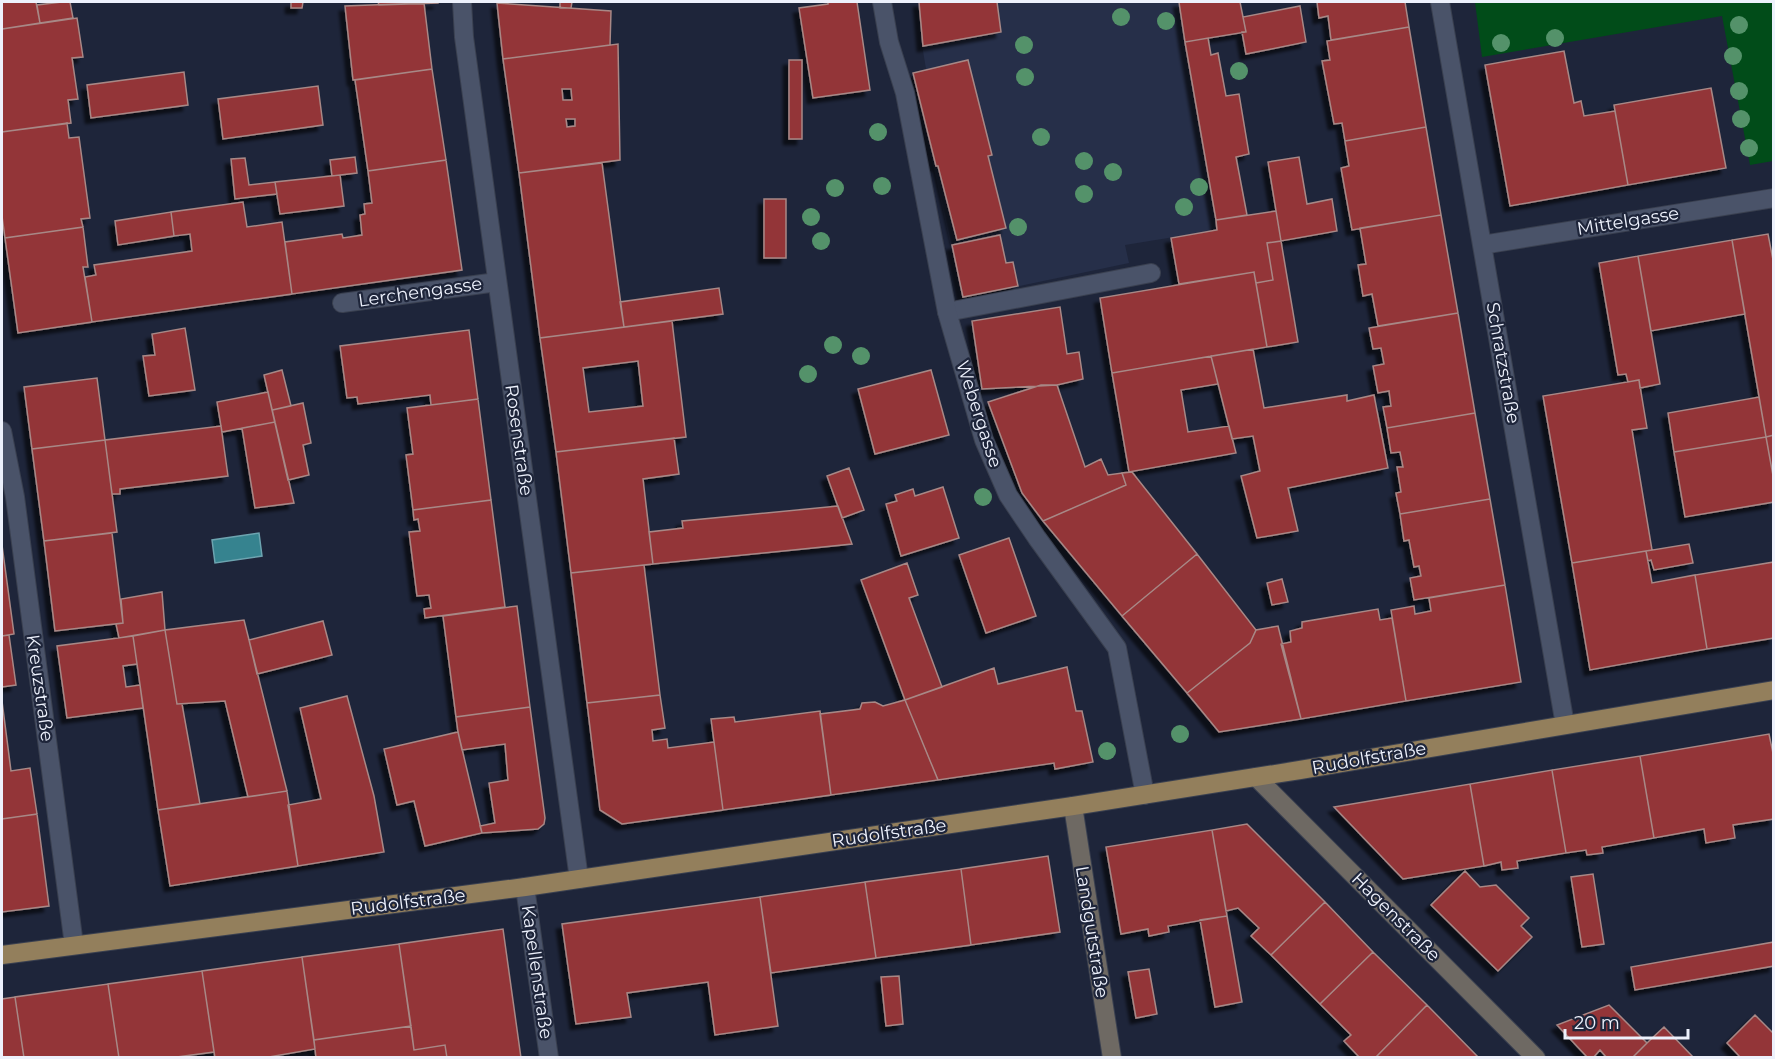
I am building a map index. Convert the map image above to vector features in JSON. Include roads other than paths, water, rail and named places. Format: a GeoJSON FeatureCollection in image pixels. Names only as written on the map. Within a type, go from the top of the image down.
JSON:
{"type":"FeatureCollection","features":[{"type":"Feature","properties":{"kind":"main road","name":"Rudolfstraße"},"geometry":{"type":"LineString","coordinates":[[2,955],[525,887],[1073,806],[1773,690]]}},
{"type":"Feature","properties":{"kind":"main road","name":"Hagenstraße"},"geometry":{"type":"LineString","coordinates":[[1256,777],[1536,1058]]}},
{"type":"Feature","properties":{"kind":"main road","name":"Landgutstraße"},"geometry":{"type":"LineString","coordinates":[[1073,806],[1112,1058]]}},
{"type":"Feature","properties":{"kind":"street","name":"Rosenstraße"},"geometry":{"type":"LineString","coordinates":[[462,2],[464,37],[579,879]]}},
{"type":"Feature","properties":{"kind":"street","name":"Webergasse"},"geometry":{"type":"LineString","coordinates":[[882,2],[889,42],[904,93],[947,312],[984,440],[1008,495],[1117,648],[1145,795]]}},
{"type":"Feature","properties":{"kind":"street","name":"Schratzstraße"},"geometry":{"type":"LineString","coordinates":[[1440,2],[1565,725]]}},
{"type":"Feature","properties":{"kind":"street","name":"Mittelgasse"},"geometry":{"type":"LineString","coordinates":[[1482,245],[1773,198]]}},
{"type":"Feature","properties":{"kind":"street"},"geometry":{"type":"LineString","coordinates":[[947,312],[1151,273]]}},
{"type":"Feature","properties":{"kind":"street","name":"Lerchengasse"},"geometry":{"type":"LineString","coordinates":[[342,303],[497,282]]}},
{"type":"Feature","properties":{"kind":"street","name":"Kreuzstraße"},"geometry":{"type":"LineString","coordinates":[[2,431],[5,462],[15,498],[74,945]]}},
{"type":"Feature","properties":{"kind":"street","name":"Kapellenstraße"},"geometry":{"type":"LineString","coordinates":[[525,887],[549,1058]]}}]}
